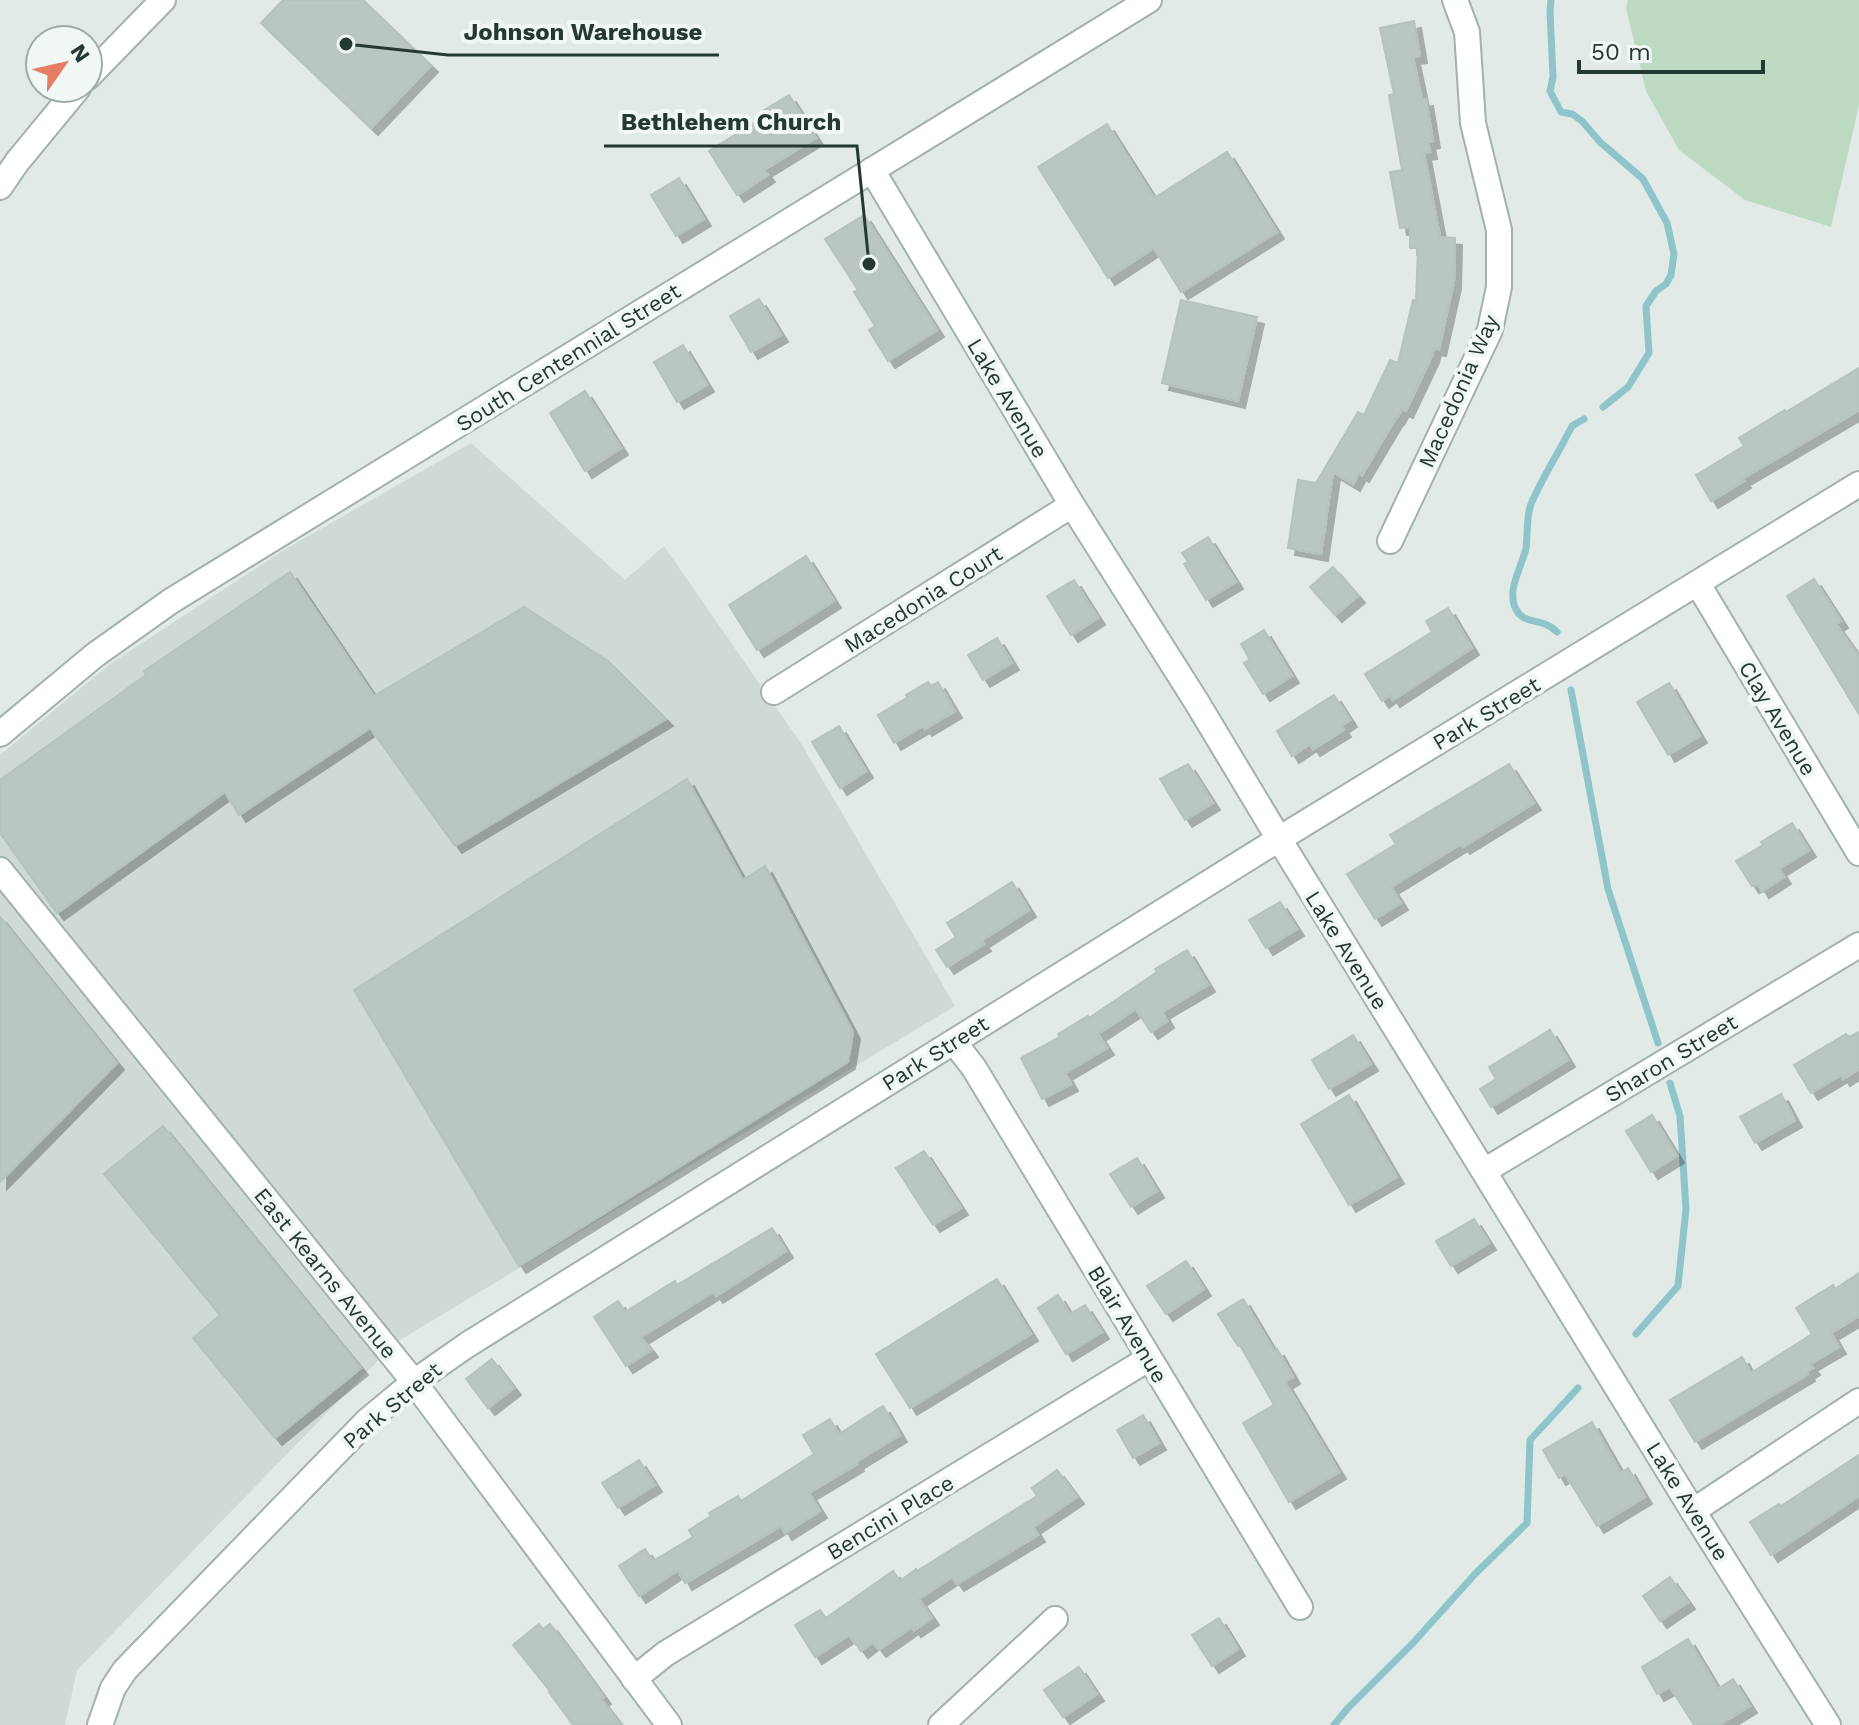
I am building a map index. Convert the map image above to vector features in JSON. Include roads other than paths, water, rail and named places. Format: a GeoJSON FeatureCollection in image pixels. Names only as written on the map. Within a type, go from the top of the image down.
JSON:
{"type":"FeatureCollection","features":[{"type":"Feature","properties":{"kind":"street"},"geometry":{"type":"LineString","coordinates":[[104,61],[163,0]]}},
{"type":"Feature","properties":{"kind":"street","name":"South Centennial Street"},"geometry":{"type":"LineString","coordinates":[[0,734],[95,655],[171,601],[1149,0]]}},
{"type":"Feature","properties":{"kind":"street","name":"Macedonia Way"},"geometry":{"type":"LineString","coordinates":[[1390,541],[1490,330],[1499,287],[1499,230],[1473,123],[1467,32],[1455,0]]}},
{"type":"Feature","properties":{"kind":"street"},"geometry":{"type":"LineString","coordinates":[[0,187],[65,104]]}},
{"type":"Feature","properties":{"kind":"street","name":"Lake Avenue"},"geometry":{"type":"LineString","coordinates":[[872,170],[1072,505],[1828,1725]]}},
{"type":"Feature","properties":{"kind":"street","name":"Park Street"},"geometry":{"type":"LineString","coordinates":[[100,1725],[113,1688],[125,1670],[367,1421],[414,1382],[467,1345],[1279,839],[1859,484]]}},
{"type":"Feature","properties":{"kind":"street","name":"Macedonia Court"},"geometry":{"type":"LineString","coordinates":[[774,692],[1072,505]]}},
{"type":"Feature","properties":{"kind":"street","name":"Clay Avenue"},"geometry":{"type":"LineString","coordinates":[[1698,584],[1859,853]]}},
{"type":"Feature","properties":{"kind":"street","name":"East Kearns Avenue"},"geometry":{"type":"LineString","coordinates":[[0,870],[414,1382],[669,1725]]}},
{"type":"Feature","properties":{"kind":"street","name":"Sharon Street"},"geometry":{"type":"LineString","coordinates":[[1484,1171],[1859,945]]}},
{"type":"Feature","properties":{"kind":"street","name":"Blair Avenue"},"geometry":{"type":"LineString","coordinates":[[954,1042],[974,1068],[1300,1607]]}},
{"type":"Feature","properties":{"kind":"street","name":"Bencini Place"},"geometry":{"type":"LineString","coordinates":[[634,1679],[665,1654],[1148,1359]]}},
{"type":"Feature","properties":{"kind":"street"},"geometry":{"type":"LineString","coordinates":[[1693,1511],[1859,1401]]}},
{"type":"Feature","properties":{"kind":"street"},"geometry":{"type":"LineString","coordinates":[[941,1725],[1055,1619]]}},
{"type":"Feature","properties":{"kind":"waterway"},"geometry":{"type":"LineString","coordinates":[[1551,0],[1553,77],[1550,91],[1561,112],[1572,114],[1582,121],[1600,142],[1643,179],[1667,223],[1674,254],[1671,275],[1646,306],[1649,353],[1628,387],[1603,407]]}},
{"type":"Feature","properties":{"kind":"waterway"},"geometry":{"type":"LineString","coordinates":[[1557,632],[1519,614],[1513,590],[1526,548],[1531,504],[1572,426],[1584,419]]}},
{"type":"Feature","properties":{"kind":"waterway"},"geometry":{"type":"LineString","coordinates":[[1571,690],[1608,889],[1658,1043]]}},
{"type":"Feature","properties":{"kind":"waterway"},"geometry":{"type":"LineString","coordinates":[[1636,1334],[1678,1286],[1686,1209],[1680,1116],[1670,1083]]}},
{"type":"Feature","properties":{"kind":"waterway"},"geometry":{"type":"LineString","coordinates":[[1334,1725],[1527,1523],[1530,1440],[1578,1388]]}},
{"type":"Feature","properties":{"kind":"place","name":"Johnson Warehouse"},"geometry":{"type":"Point","coordinates":[346,44]}},
{"type":"Feature","properties":{"kind":"place","name":"Bethlehem Church"},"geometry":{"type":"Point","coordinates":[869,264]}}]}
